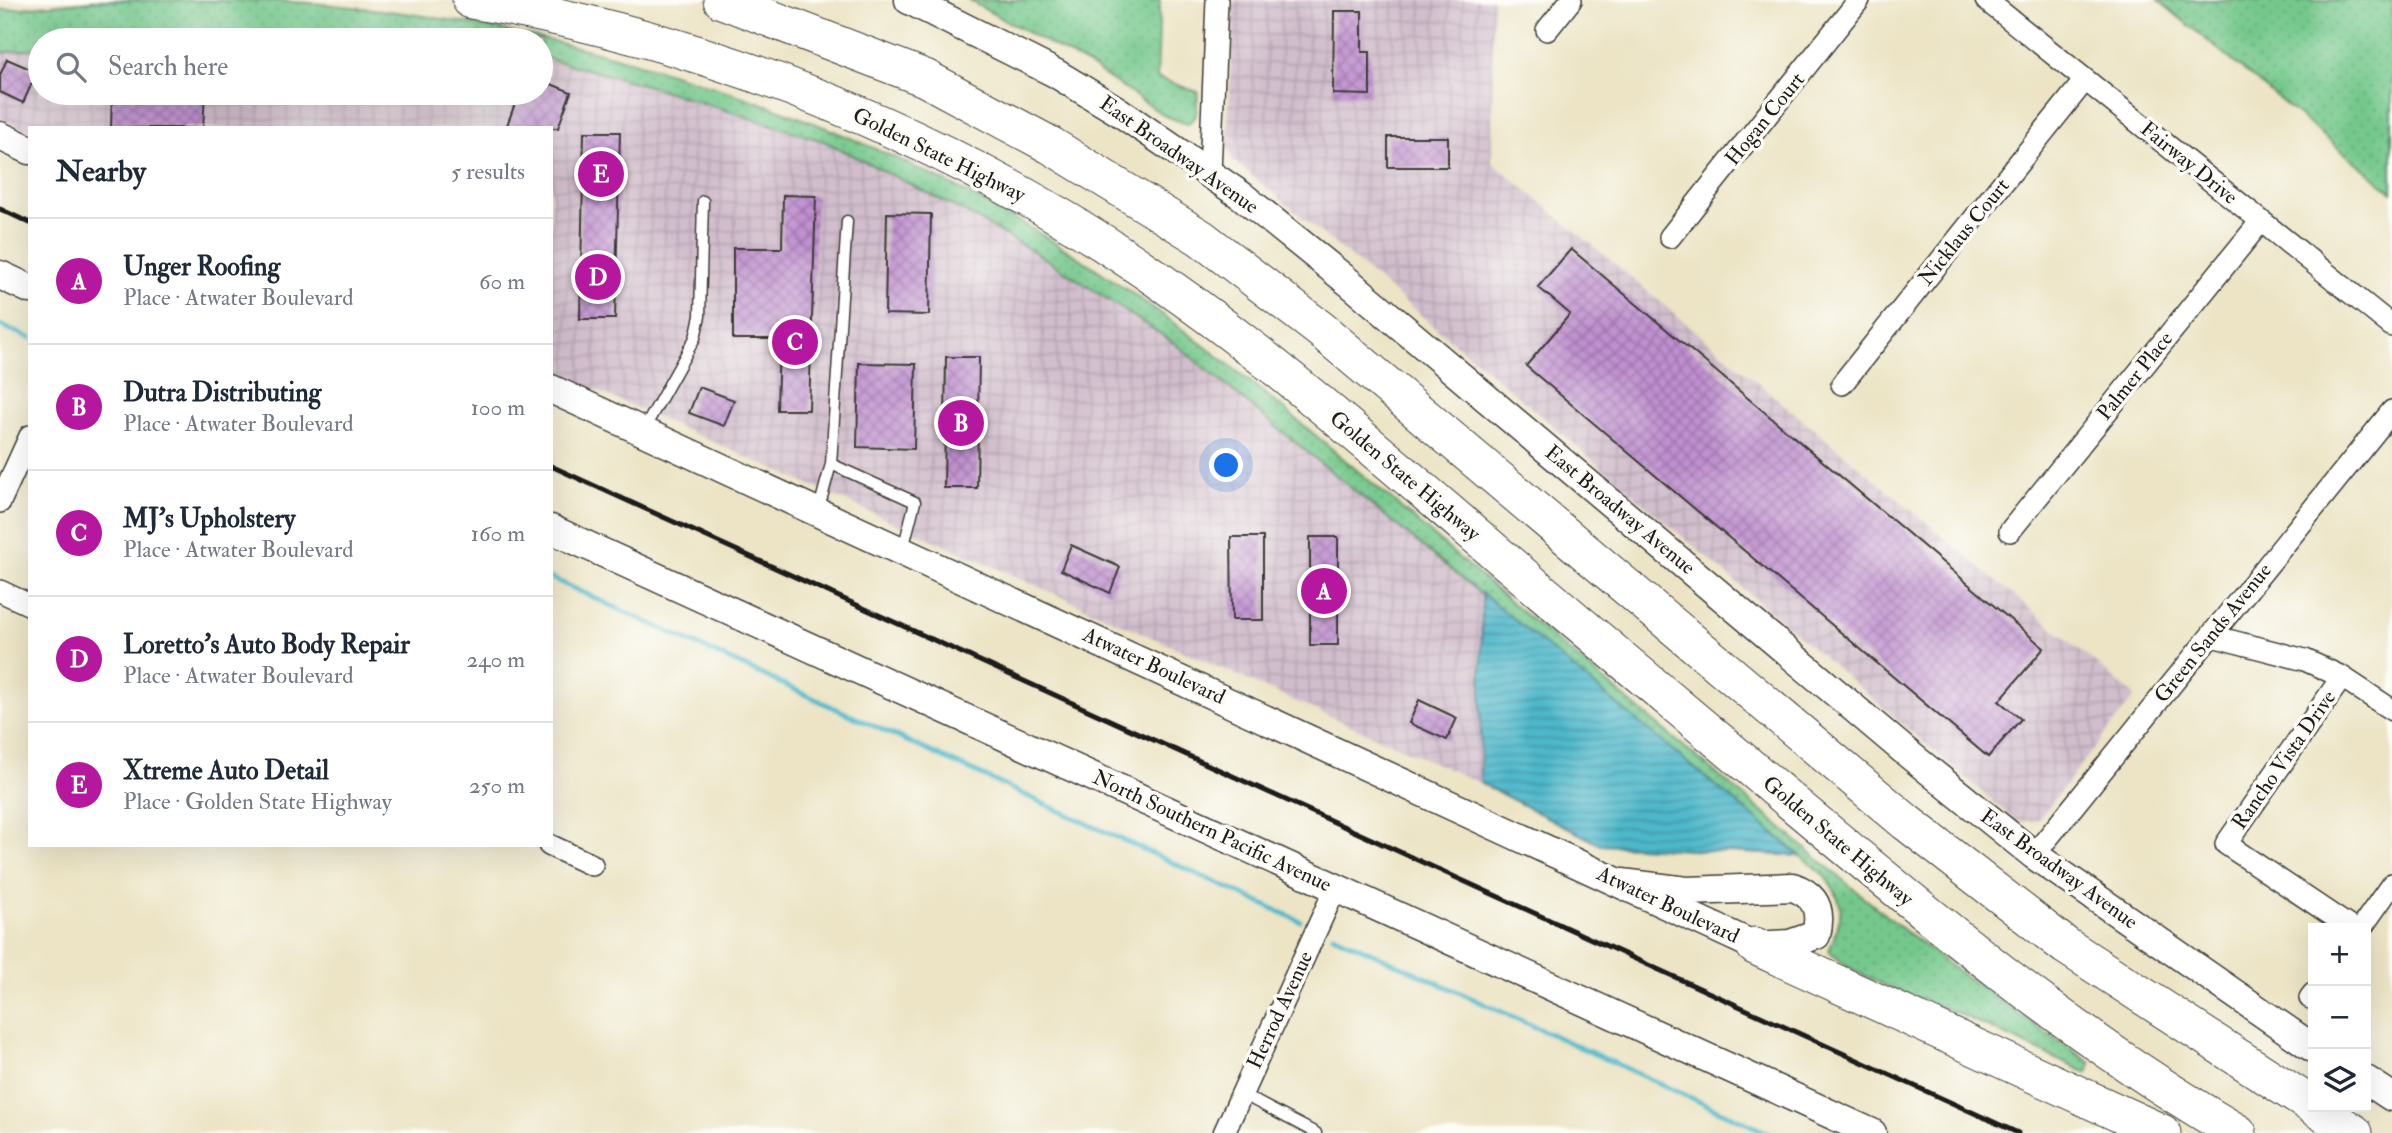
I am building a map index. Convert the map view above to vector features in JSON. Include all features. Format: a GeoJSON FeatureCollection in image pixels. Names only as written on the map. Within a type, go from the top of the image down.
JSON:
{"type":"FeatureCollection","features":[{"type":"Feature","properties":{"kind":"highway","name":"Golden State Highway"},"geometry":{"type":"LineString","coordinates":[[471,0],[553,14],[617,30],[700,53],[787,85],[866,117],[944,154],[1062,218],[1197,308],[1362,438],[1912,903],[2081,1031],[2195,1108],[2238,1133]]}},
{"type":"Feature","properties":{"kind":"highway"},"geometry":{"type":"LineString","coordinates":[[722,0],[925,78]]}},
{"type":"Feature","properties":{"kind":"highway"},"geometry":{"type":"LineString","coordinates":[[766,0],[925,78],[1050,145],[1201,238],[1351,355],[1916,831],[2066,946],[2308,1103]]}},
{"type":"Feature","properties":{"kind":"highway"},"geometry":{"type":"LineString","coordinates":[[1755,946],[2162,1133]]}},
{"type":"Feature","properties":{"kind":"highway"},"geometry":{"type":"LineString","coordinates":[[2322,1112],[2354,1133]]}},
{"type":"Feature","properties":{"kind":"main road","name":"East Broadway Avenue"},"geometry":{"type":"LineString","coordinates":[[909,0],[1055,73],[1210,173],[1351,284],[1885,734],[2034,855],[2308,1045]]}},
{"type":"Feature","properties":{"kind":"main road"},"geometry":{"type":"LineString","coordinates":[[0,136],[28,149]]}},
{"type":"Feature","properties":{"kind":"main road"},"geometry":{"type":"LineString","coordinates":[[0,275],[28,288]]}},
{"type":"Feature","properties":{"kind":"main road","name":"Atwater Boulevard"},"geometry":{"type":"LineString","coordinates":[[553,390],[1755,946]]}},
{"type":"Feature","properties":{"kind":"main road","name":"North Southern Pacific Avenue"},"geometry":{"type":"LineString","coordinates":[[553,530],[1872,1133]]}},
{"type":"Feature","properties":{"kind":"main road"},"geometry":{"type":"LineString","coordinates":[[1622,883],[1687,891],[1793,887],[1809,893],[1820,918],[1816,935],[1790,944],[1755,946]]}},
{"type":"Feature","properties":{"kind":"street"},"geometry":{"type":"LineString","coordinates":[[1210,173],[1217,0]]}},
{"type":"Feature","properties":{"kind":"street"},"geometry":{"type":"LineString","coordinates":[[1547,30],[1572,0]]}},
{"type":"Feature","properties":{"kind":"street","name":"Hogan Court"},"geometry":{"type":"LineString","coordinates":[[1670,237],[1859,0]]}},
{"type":"Feature","properties":{"kind":"street","name":"Fairway Drive"},"geometry":{"type":"LineString","coordinates":[[1986,0],[2392,326]]}},
{"type":"Feature","properties":{"kind":"street","name":"Nicklaus Court"},"geometry":{"type":"LineString","coordinates":[[1842,384],[2085,80]]}},
{"type":"Feature","properties":{"kind":"street","name":"Palmer Place"},"geometry":{"type":"LineString","coordinates":[[2010,531],[2261,221]]}},
{"type":"Feature","properties":{"kind":"street","name":"Green Sands Avenue"},"geometry":{"type":"LineString","coordinates":[[2034,855],[2392,411]]}},
{"type":"Feature","properties":{"kind":"street"},"geometry":{"type":"LineString","coordinates":[[0,502],[28,440]]}},
{"type":"Feature","properties":{"kind":"street"},"geometry":{"type":"LineString","coordinates":[[0,592],[28,604]]}},
{"type":"Feature","properties":{"kind":"street"},"geometry":{"type":"LineString","coordinates":[[2211,636],[2305,660],[2342,677],[2391,708]]}},
{"type":"Feature","properties":{"kind":"street","name":"Rancho Vista Drive"},"geometry":{"type":"LineString","coordinates":[[2342,677],[2226,844],[2344,923]]}},
{"type":"Feature","properties":{"kind":"street"},"geometry":{"type":"LineString","coordinates":[[553,847],[592,865]]}},
{"type":"Feature","properties":{"kind":"street"},"geometry":{"type":"LineString","coordinates":[[2365,923],[2392,884]]}},
{"type":"Feature","properties":{"kind":"street","name":"Herrod Avenue"},"geometry":{"type":"LineString","coordinates":[[1224,1133],[1336,887]]}},
{"type":"Feature","properties":{"kind":"lane"},"geometry":{"type":"LineString","coordinates":[[643,431],[695,338],[700,316],[703,201]]}},
{"type":"Feature","properties":{"kind":"lane"},"geometry":{"type":"LineString","coordinates":[[818,512],[831,464],[847,221]]}},
{"type":"Feature","properties":{"kind":"lane"},"geometry":{"type":"LineString","coordinates":[[831,464],[915,502],[903,550]]}},
{"type":"Feature","properties":{"kind":"lane"},"geometry":{"type":"LineString","coordinates":[[1242,1094],[1316,1133]]}},
{"type":"Feature","properties":{"kind":"shaded area"},"geometry":{"type":"Polygon","coordinates":[[[1234,0],[1493,0],[1492,162],[2135,696],[2038,820],[2017,822],[1485,368],[1233,160],[1227,146],[1234,0]]]}},
{"type":"Feature","properties":{"kind":"shaded area"},"geometry":{"type":"Polygon","coordinates":[[[28,50],[28,105],[553,105],[553,60],[653,87],[826,142],[963,211],[1043,257],[1174,343],[1482,593],[1480,783],[553,371],[553,126],[28,126],[28,131],[0,118],[0,54],[28,50]]]}},
{"type":"Feature","properties":{"kind":"green space"},"geometry":{"type":"Polygon","coordinates":[[[102,0],[276,1],[373,9],[489,28],[28,28],[28,50],[0,53],[0,10],[102,0]]]}},
{"type":"Feature","properties":{"kind":"green space"},"geometry":{"type":"Polygon","coordinates":[[[968,0],[1160,0],[1157,78],[1198,92],[1196,116],[1188,124],[1165,116],[1092,67],[968,0]]]}},
{"type":"Feature","properties":{"kind":"green space"},"geometry":{"type":"Polygon","coordinates":[[[2158,0],[2392,0],[2392,192],[2158,0]]]}},
{"type":"Feature","properties":{"kind":"green space"},"geometry":{"type":"Polygon","coordinates":[[[553,42],[671,73],[769,106],[864,144],[954,186],[1039,233],[1098,270],[1156,310],[1267,395],[1894,922],[1965,976],[2091,1063],[2087,1073],[1959,1014],[1871,979],[1840,961],[1829,951],[1839,920],[1840,904],[1824,875],[1174,343],[1043,257],[963,211],[826,142],[653,87],[553,60],[553,42]]]}},
{"type":"Feature","properties":{"kind":"water"},"geometry":{"type":"Polygon","coordinates":[[[1482,593],[1801,856],[1601,845],[1480,783],[1482,593]]]}},
{"type":"Feature","properties":{"kind":"building"},"geometry":{"type":"Polygon","coordinates":[[[1334,11],[1362,11],[1362,52],[1370,52],[1370,95],[1333,94],[1334,11]]]}},
{"type":"Feature","properties":{"kind":"building"},"geometry":{"type":"Polygon","coordinates":[[[7,59],[28,68],[28,92],[23,103],[0,92],[0,75],[7,59]]]}},
{"type":"Feature","properties":{"kind":"building"},"geometry":{"type":"Polygon","coordinates":[[[553,85],[571,92],[558,128],[507,126],[515,105],[553,105],[553,85]]]}},
{"type":"Feature","properties":{"kind":"building"},"geometry":{"type":"Polygon","coordinates":[[[112,105],[204,105],[203,126],[111,126],[112,105]]]}},
{"type":"Feature","properties":{"kind":"building"},"geometry":{"type":"Polygon","coordinates":[[[584,132],[620,132],[615,319],[580,319],[584,132]]]}},
{"type":"Feature","properties":{"kind":"building"},"geometry":{"type":"Polygon","coordinates":[[[1388,137],[1448,137],[1448,167],[1388,167],[1388,137]]]}},
{"type":"Feature","properties":{"kind":"building"},"geometry":{"type":"Polygon","coordinates":[[[783,195],[816,196],[809,410],[777,410],[779,339],[733,339],[733,248],[782,248],[783,195]]]}},
{"type":"Feature","properties":{"kind":"building"},"geometry":{"type":"Polygon","coordinates":[[[887,213],[931,214],[929,315],[885,314],[887,213]]]}},
{"type":"Feature","properties":{"kind":"building"},"geometry":{"type":"Polygon","coordinates":[[[1571,249],[2044,648],[1999,701],[2021,719],[1988,757],[1526,366],[1570,314],[1538,287],[1571,249]]]}},
{"type":"Feature","properties":{"kind":"building"},"geometry":{"type":"Polygon","coordinates":[[[946,357],[979,357],[977,488],[944,488],[946,357]]]}},
{"type":"Feature","properties":{"kind":"building"},"geometry":{"type":"Polygon","coordinates":[[[859,363],[916,364],[914,449],[857,447],[859,363]]]}},
{"type":"Feature","properties":{"kind":"building"},"geometry":{"type":"Polygon","coordinates":[[[699,387],[734,400],[724,426],[689,413],[699,387]]]}},
{"type":"Feature","properties":{"kind":"building"},"geometry":{"type":"Polygon","coordinates":[[[1231,537],[1263,537],[1263,620],[1232,620],[1231,537]]]}},
{"type":"Feature","properties":{"kind":"building"},"geometry":{"type":"Polygon","coordinates":[[[1310,537],[1338,537],[1338,645],[1310,645],[1310,537]]]}},
{"type":"Feature","properties":{"kind":"building"},"geometry":{"type":"Polygon","coordinates":[[[1071,545],[1120,567],[1110,593],[1061,570],[1071,545]]]}},
{"type":"Feature","properties":{"kind":"building"},"geometry":{"type":"Polygon","coordinates":[[[1419,700],[1457,718],[1447,740],[1409,723],[1419,700]]]}},
{"type":"Feature","properties":{"kind":"waterway"},"geometry":{"type":"LineString","coordinates":[[0,325],[28,337]]}},
{"type":"Feature","properties":{"kind":"waterway"},"geometry":{"type":"LineString","coordinates":[[553,579],[1300,921]]}},
{"type":"Feature","properties":{"kind":"waterway"},"geometry":{"type":"LineString","coordinates":[[1333,935],[1768,1133]]}},
{"type":"Feature","properties":{"kind":"railway"},"geometry":{"type":"LineString","coordinates":[[0,209],[28,222]]}},
{"type":"Feature","properties":{"kind":"railway"},"geometry":{"type":"LineString","coordinates":[[553,467],[2018,1133]]}},
{"type":"Feature","properties":{"kind":"place","name":"Xtreme Auto Detail"},"geometry":{"type":"Point","coordinates":[601,174]}},
{"type":"Feature","properties":{"kind":"place","name":"Loretto's Auto Body Repair"},"geometry":{"type":"Point","coordinates":[598,277]}},
{"type":"Feature","properties":{"kind":"place","name":"MJ's Upholstery"},"geometry":{"type":"Point","coordinates":[795,342]}},
{"type":"Feature","properties":{"kind":"place","name":"Dutra Distributing"},"geometry":{"type":"Point","coordinates":[961,423]}},
{"type":"Feature","properties":{"kind":"place","name":"Unger Roofing"},"geometry":{"type":"Point","coordinates":[1324,591]}}]}
